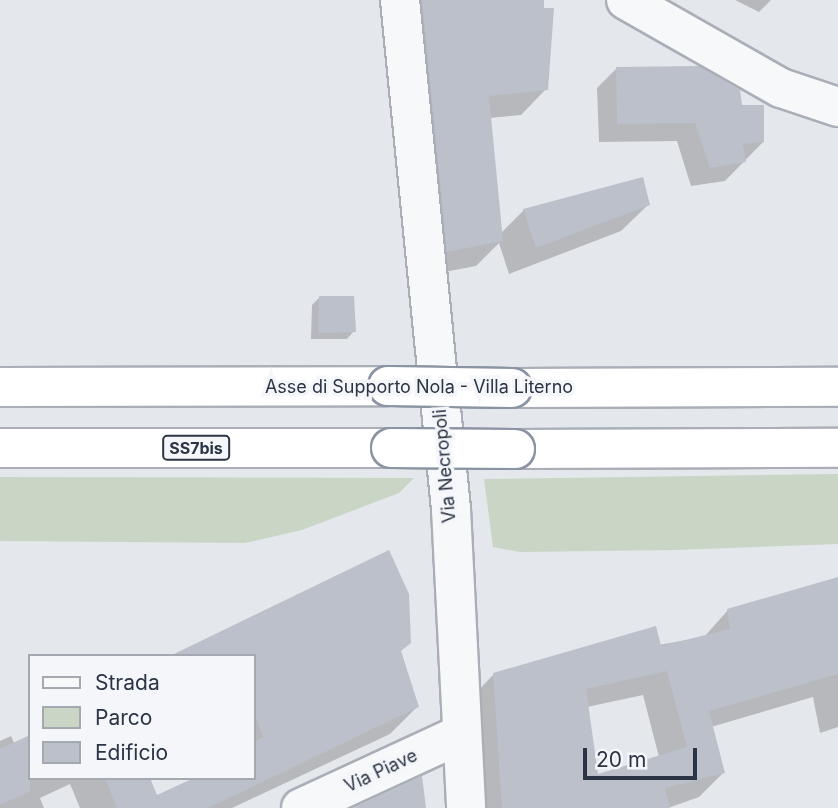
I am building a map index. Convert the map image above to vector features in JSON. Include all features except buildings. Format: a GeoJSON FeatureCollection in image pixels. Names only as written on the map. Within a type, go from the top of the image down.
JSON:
{"type":"FeatureCollection","features":[{"type":"Feature","properties":{"kind":"highway","name":"Asse di Supporto Nola - Villa Literno"},"geometry":{"type":"LineString","coordinates":[[0,387],[838,387]]}},
{"type":"Feature","properties":{"kind":"highway","name":"SS7bis"},"geometry":{"type":"LineString","coordinates":[[0,448],[838,448]]}},
{"type":"Feature","properties":{"kind":"street","name":"Via Necropoli"},"geometry":{"type":"LineString","coordinates":[[400,0],[451,509],[466,808]]}},
{"type":"Feature","properties":{"kind":"street"},"geometry":{"type":"LineString","coordinates":[[626,0],[780,88],[838,107]]}},
{"type":"Feature","properties":{"kind":"street","name":"Via Piave"},"geometry":{"type":"LineString","coordinates":[[301,808],[461,734]]}},
{"type":"Feature","properties":{"kind":"green space"},"geometry":{"type":"Polygon","coordinates":[[[838,474],[838,544],[675,550],[520,552],[493,547],[484,479],[838,474]]]}},
{"type":"Feature","properties":{"kind":"green space"},"geometry":{"type":"Polygon","coordinates":[[[0,477],[414,478],[399,493],[302,530],[245,543],[0,541],[0,477]]]}}]}
